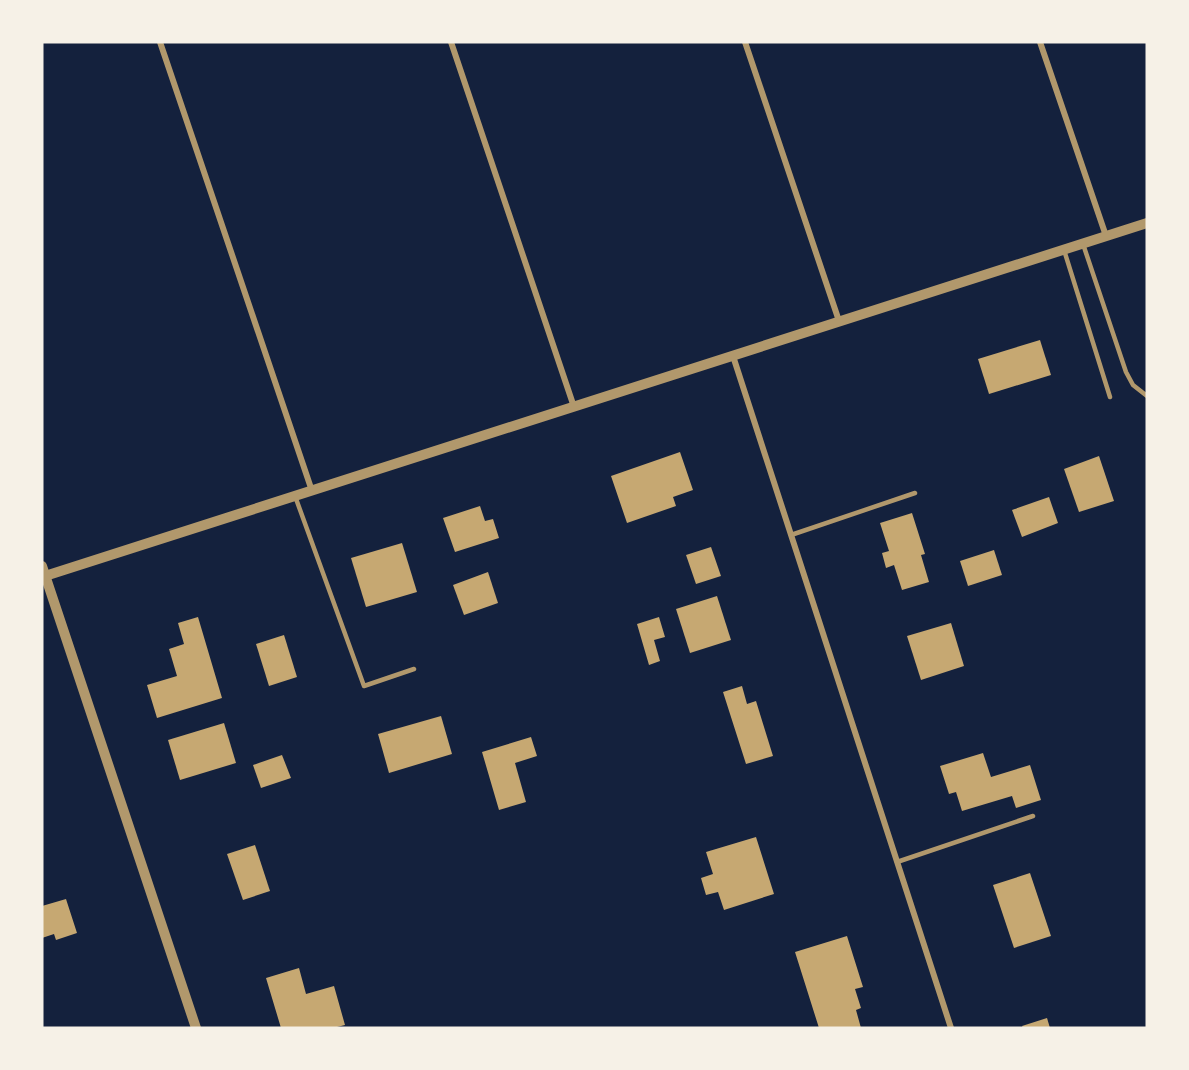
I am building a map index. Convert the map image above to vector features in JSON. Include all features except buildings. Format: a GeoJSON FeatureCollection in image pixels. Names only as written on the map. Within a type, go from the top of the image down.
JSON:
{"type":"FeatureCollection","features":[{"type":"Feature","properties":{"kind":"street"},"geometry":{"type":"LineString","coordinates":[[160,42],[312,490]]}},
{"type":"Feature","properties":{"kind":"street"},"geometry":{"type":"LineString","coordinates":[[451,42],[574,407]]}},
{"type":"Feature","properties":{"kind":"street"},"geometry":{"type":"LineString","coordinates":[[745,42],[839,321]]}},
{"type":"Feature","properties":{"kind":"street"},"geometry":{"type":"LineString","coordinates":[[1040,42],[1106,236]]}},
{"type":"Feature","properties":{"kind":"street"},"geometry":{"type":"LineString","coordinates":[[196,1028],[43,573],[295,496],[1147,223]]}},
{"type":"Feature","properties":{"kind":"street"},"geometry":{"type":"LineString","coordinates":[[733,356],[951,1028]]}},
{"type":"Feature","properties":{"kind":"lane"},"geometry":{"type":"LineString","coordinates":[[1083,244],[1126,372],[1133,385],[1147,396]]}},
{"type":"Feature","properties":{"kind":"lane"},"geometry":{"type":"LineString","coordinates":[[1064,250],[1110,397]]}},
{"type":"Feature","properties":{"kind":"lane"},"geometry":{"type":"LineString","coordinates":[[791,535],[915,493]]}},
{"type":"Feature","properties":{"kind":"lane"},"geometry":{"type":"LineString","coordinates":[[295,496],[364,686],[414,669]]}},
{"type":"Feature","properties":{"kind":"lane"},"geometry":{"type":"LineString","coordinates":[[897,862],[1033,816]]}}]}
